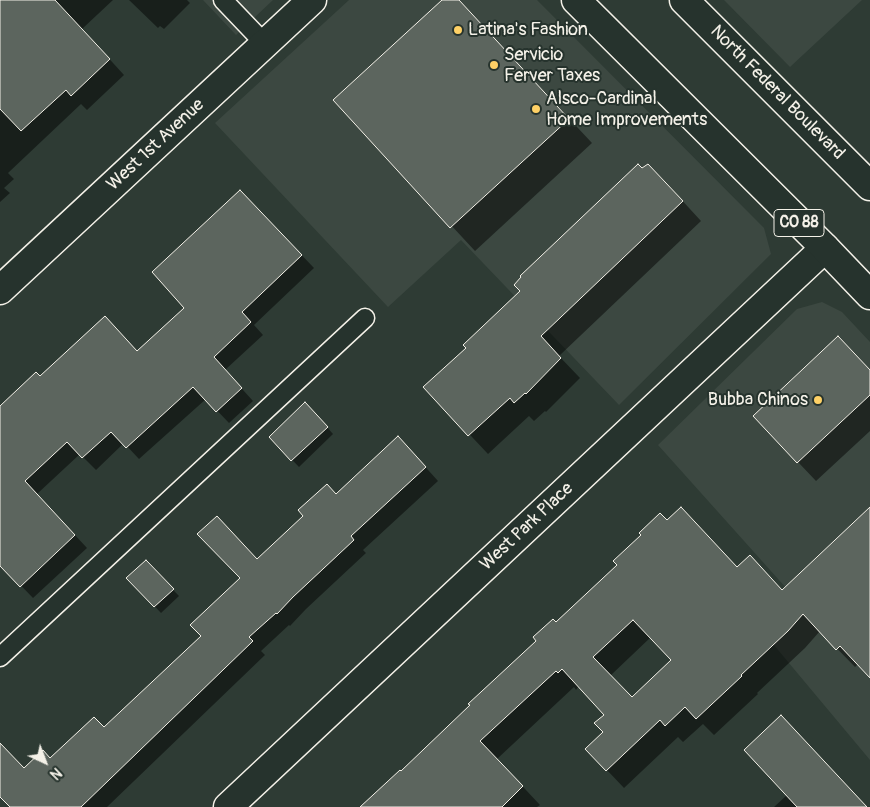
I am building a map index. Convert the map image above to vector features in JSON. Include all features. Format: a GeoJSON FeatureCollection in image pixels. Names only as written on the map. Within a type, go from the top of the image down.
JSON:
{"type":"FeatureCollection","features":[{"type":"Feature","properties":{"kind":"street","name":"West 1st Avenue"},"geometry":{"type":"LineString","coordinates":[[0,290],[312,0]]}},
{"type":"Feature","properties":{"kind":"street","name":"CO 88"},"geometry":{"type":"LineString","coordinates":[[576,0],[825,248],[870,296]]}},
{"type":"Feature","properties":{"kind":"street","name":"North Federal Boulevard"},"geometry":{"type":"LineString","coordinates":[[684,0],[870,186]]}},
{"type":"Feature","properties":{"kind":"street","name":"West Park Place"},"geometry":{"type":"LineString","coordinates":[[228,807],[825,248]]}},
{"type":"Feature","properties":{"kind":"lane"},"geometry":{"type":"LineString","coordinates":[[223,0],[265,44]]}},
{"type":"Feature","properties":{"kind":"lane"},"geometry":{"type":"LineString","coordinates":[[0,657],[365,318]]}},
{"type":"Feature","properties":{"kind":"shaded area"},"geometry":{"type":"Polygon","coordinates":[[[203,0],[273,0],[236,35],[203,0]]]}},
{"type":"Feature","properties":{"kind":"shaded area"},"geometry":{"type":"Polygon","coordinates":[[[349,0],[537,0],[764,228],[771,254],[619,405],[461,240],[388,307],[215,123],[349,0]]]}},
{"type":"Feature","properties":{"kind":"shaded area"},"geometry":{"type":"Polygon","coordinates":[[[724,0],[862,0],[790,67],[724,0]]]}},
{"type":"Feature","properties":{"kind":"shaded area"},"geometry":{"type":"Polygon","coordinates":[[[822,302],[842,312],[870,342],[870,760],[763,632],[796,599],[658,445],[797,309],[822,302]]]}},
{"type":"Feature","properties":{"kind":"building"},"geometry":{"type":"Polygon","coordinates":[[[0,0],[55,0],[110,59],[71,96],[66,90],[21,131],[0,109],[0,0]]]}},
{"type":"Feature","properties":{"kind":"building"},"geometry":{"type":"Polygon","coordinates":[[[442,0],[459,0],[569,119],[450,228],[333,100],[442,0]]]}},
{"type":"Feature","properties":{"kind":"building"},"geometry":{"type":"Polygon","coordinates":[[[638,164],[642,168],[648,164],[683,201],[541,336],[561,358],[526,394],[514,403],[510,398],[468,436],[423,387],[466,348],[463,345],[520,291],[514,285],[520,276],[638,164]]]}},
{"type":"Feature","properties":{"kind":"building"},"geometry":{"type":"Polygon","coordinates":[[[240,190],[302,255],[242,312],[251,322],[214,357],[242,388],[216,412],[193,387],[126,448],[111,432],[82,458],[67,442],[25,481],[75,535],[20,587],[0,566],[0,406],[36,372],[40,376],[105,316],[137,351],[184,308],[152,272],[240,190]]]}},
{"type":"Feature","properties":{"kind":"building"},"geometry":{"type":"Polygon","coordinates":[[[838,336],[870,370],[870,395],[797,463],[753,416],[838,336]]]}},
{"type":"Feature","properties":{"kind":"building"},"geometry":{"type":"Polygon","coordinates":[[[305,402],[328,427],[291,461],[269,437],[305,402]]]}},
{"type":"Feature","properties":{"kind":"building"},"geometry":{"type":"Polygon","coordinates":[[[398,436],[426,467],[351,536],[354,540],[277,614],[249,637],[253,641],[81,807],[10,807],[0,797],[0,743],[24,768],[43,750],[50,758],[94,717],[104,727],[201,636],[190,625],[240,578],[197,534],[217,516],[257,559],[303,516],[298,510],[327,484],[336,494],[398,436]]]}},
{"type":"Feature","properties":{"kind":"building"},"geometry":{"type":"Polygon","coordinates":[[[681,507],[737,567],[750,555],[782,590],[870,507],[870,678],[840,646],[836,650],[803,614],[788,631],[696,719],[685,707],[665,726],[660,720],[606,771],[585,749],[603,732],[594,723],[604,715],[562,669],[558,673],[556,671],[480,741],[523,786],[502,807],[360,807],[401,771],[470,705],[468,704],[536,641],[533,637],[553,619],[556,622],[617,565],[613,561],[641,535],[639,533],[660,513],[667,520],[681,507]],[[633,620],[593,657],[632,697],[671,660],[633,620]]]}},
{"type":"Feature","properties":{"kind":"building"},"geometry":{"type":"Polygon","coordinates":[[[146,560],[174,589],[154,607],[126,578],[146,560]]]}},
{"type":"Feature","properties":{"kind":"building"},"geometry":{"type":"Polygon","coordinates":[[[781,715],[867,807],[797,807],[744,750],[781,715]]]}},
{"type":"Feature","properties":{"kind":"place","name":"Latina's Fashion"},"geometry":{"type":"Point","coordinates":[458,30]}},
{"type":"Feature","properties":{"kind":"place","name":"Servicio Ferver Taxes"},"geometry":{"type":"Point","coordinates":[494,65]}},
{"type":"Feature","properties":{"kind":"place","name":"Alsco-Cardinal Home Improvements"},"geometry":{"type":"Point","coordinates":[536,109]}},
{"type":"Feature","properties":{"kind":"place","name":"Bubba Chinos"},"geometry":{"type":"Point","coordinates":[818,400]}}]}
